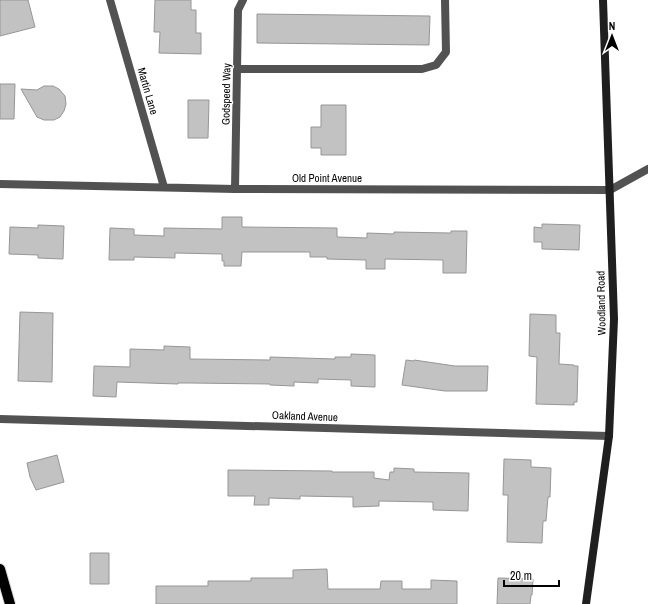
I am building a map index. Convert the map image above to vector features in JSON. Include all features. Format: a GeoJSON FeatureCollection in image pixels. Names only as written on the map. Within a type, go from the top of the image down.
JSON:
{"type":"FeatureCollection","features":[{"type":"Feature","properties":{"kind":"main road","name":"Woodland Road"},"geometry":{"type":"LineString","coordinates":[[586,604],[609,436],[614,319],[603,0]]}},
{"type":"Feature","properties":{"kind":"main road"},"geometry":{"type":"LineString","coordinates":[[0,569],[10,604]]}},
{"type":"Feature","properties":{"kind":"street","name":"Martin Lane"},"geometry":{"type":"LineString","coordinates":[[110,0],[164,187]]}},
{"type":"Feature","properties":{"kind":"street","name":"Godspeed Way"},"geometry":{"type":"LineString","coordinates":[[234,189],[238,10],[243,0]]}},
{"type":"Feature","properties":{"kind":"street"},"geometry":{"type":"LineString","coordinates":[[237,68],[422,68],[436,65],[446,52],[445,0]]}},
{"type":"Feature","properties":{"kind":"street","name":"Old Point Avenue"},"geometry":{"type":"LineString","coordinates":[[0,184],[234,189],[610,190],[648,169]]}},
{"type":"Feature","properties":{"kind":"street","name":"Oakland Avenue"},"geometry":{"type":"LineString","coordinates":[[0,419],[609,436]]}},
{"type":"Feature","properties":{"kind":"building"},"geometry":{"type":"Polygon","coordinates":[[[0,0],[28,0],[35,27],[0,36],[0,0]]]}},
{"type":"Feature","properties":{"kind":"building"},"geometry":{"type":"Polygon","coordinates":[[[155,0],[191,0],[191,10],[196,10],[196,33],[201,33],[201,54],[159,53],[160,32],[154,32],[155,0]]]}},
{"type":"Feature","properties":{"kind":"building"},"geometry":{"type":"Polygon","coordinates":[[[257,14],[430,16],[429,45],[257,43],[257,14]]]}},
{"type":"Feature","properties":{"kind":"building"},"geometry":{"type":"Polygon","coordinates":[[[0,84],[15,84],[14,119],[0,119],[0,84]]]}},
{"type":"Feature","properties":{"kind":"building"},"geometry":{"type":"Polygon","coordinates":[[[44,86],[53,86],[59,89],[65,96],[66,104],[64,111],[60,117],[54,120],[44,120],[37,117],[21,89],[37,90],[44,86]]]}},
{"type":"Feature","properties":{"kind":"building"},"geometry":{"type":"Polygon","coordinates":[[[188,100],[209,100],[208,138],[188,138],[188,100]]]}},
{"type":"Feature","properties":{"kind":"building"},"geometry":{"type":"Polygon","coordinates":[[[321,105],[346,105],[346,155],[321,155],[321,148],[311,148],[311,127],[321,127],[321,105]]]}},
{"type":"Feature","properties":{"kind":"building"},"geometry":{"type":"Polygon","coordinates":[[[222,217],[242,217],[242,227],[337,228],[337,237],[367,238],[367,233],[451,233],[451,231],[467,231],[466,273],[443,273],[443,260],[385,259],[385,269],[366,269],[366,260],[310,257],[310,252],[242,252],[241,266],[224,266],[222,254],[175,253],[175,258],[134,257],[134,260],[109,260],[110,228],[134,229],[134,235],[164,236],[164,228],[222,229],[222,217]]]}},
{"type":"Feature","properties":{"kind":"building"},"geometry":{"type":"Polygon","coordinates":[[[542,224],[580,225],[579,250],[542,249],[542,242],[534,242],[534,227],[542,228],[542,224]]]}},
{"type":"Feature","properties":{"kind":"building"},"geometry":{"type":"Polygon","coordinates":[[[38,225],[64,226],[63,259],[38,258],[38,255],[9,254],[10,227],[38,228],[38,225]]]}},
{"type":"Feature","properties":{"kind":"building"},"geometry":{"type":"Polygon","coordinates":[[[20,312],[53,313],[52,382],[18,381],[20,312]]]}},
{"type":"Feature","properties":{"kind":"building"},"geometry":{"type":"Polygon","coordinates":[[[530,314],[556,315],[556,333],[560,333],[559,364],[578,366],[577,402],[574,402],[574,405],[536,404],[537,357],[529,356],[530,314]]]}},
{"type":"Feature","properties":{"kind":"building"},"geometry":{"type":"Polygon","coordinates":[[[164,346],[190,347],[190,359],[270,360],[270,357],[335,359],[335,357],[351,357],[351,354],[375,355],[375,387],[351,386],[351,380],[318,379],[318,383],[294,382],[294,386],[270,384],[178,384],[117,382],[116,397],[93,396],[94,366],[130,367],[130,349],[164,350],[164,346]]]}},
{"type":"Feature","properties":{"kind":"building"},"geometry":{"type":"Polygon","coordinates":[[[406,360],[455,366],[488,366],[487,391],[445,391],[402,385],[406,360]]]}},
{"type":"Feature","properties":{"kind":"building"},"geometry":{"type":"Polygon","coordinates":[[[57,455],[64,482],[36,490],[30,477],[27,463],[57,455]]]}},
{"type":"Feature","properties":{"kind":"building"},"geometry":{"type":"Polygon","coordinates":[[[504,459],[531,460],[531,467],[551,468],[550,497],[548,497],[546,521],[543,521],[542,543],[507,542],[508,495],[503,495],[504,459]]]}},
{"type":"Feature","properties":{"kind":"building"},"geometry":{"type":"Polygon","coordinates":[[[394,468],[414,469],[414,472],[469,473],[468,511],[433,510],[433,502],[379,501],[379,506],[353,507],[353,497],[300,496],[300,499],[269,498],[269,505],[254,505],[255,496],[228,496],[228,470],[374,472],[374,478],[389,480],[390,472],[394,472],[394,468]]]}},
{"type":"Feature","properties":{"kind":"building"},"geometry":{"type":"Polygon","coordinates":[[[90,553],[109,553],[109,584],[90,584],[90,553]]]}},
{"type":"Feature","properties":{"kind":"building"},"geometry":{"type":"Polygon","coordinates":[[[327,569],[328,589],[380,589],[381,581],[402,581],[402,589],[431,589],[431,580],[457,581],[457,604],[156,604],[156,586],[208,586],[208,581],[251,581],[251,578],[293,578],[293,570],[327,569]]]}},
{"type":"Feature","properties":{"kind":"building"},"geometry":{"type":"Polygon","coordinates":[[[498,578],[533,579],[530,604],[497,604],[498,578]]]}}]}
